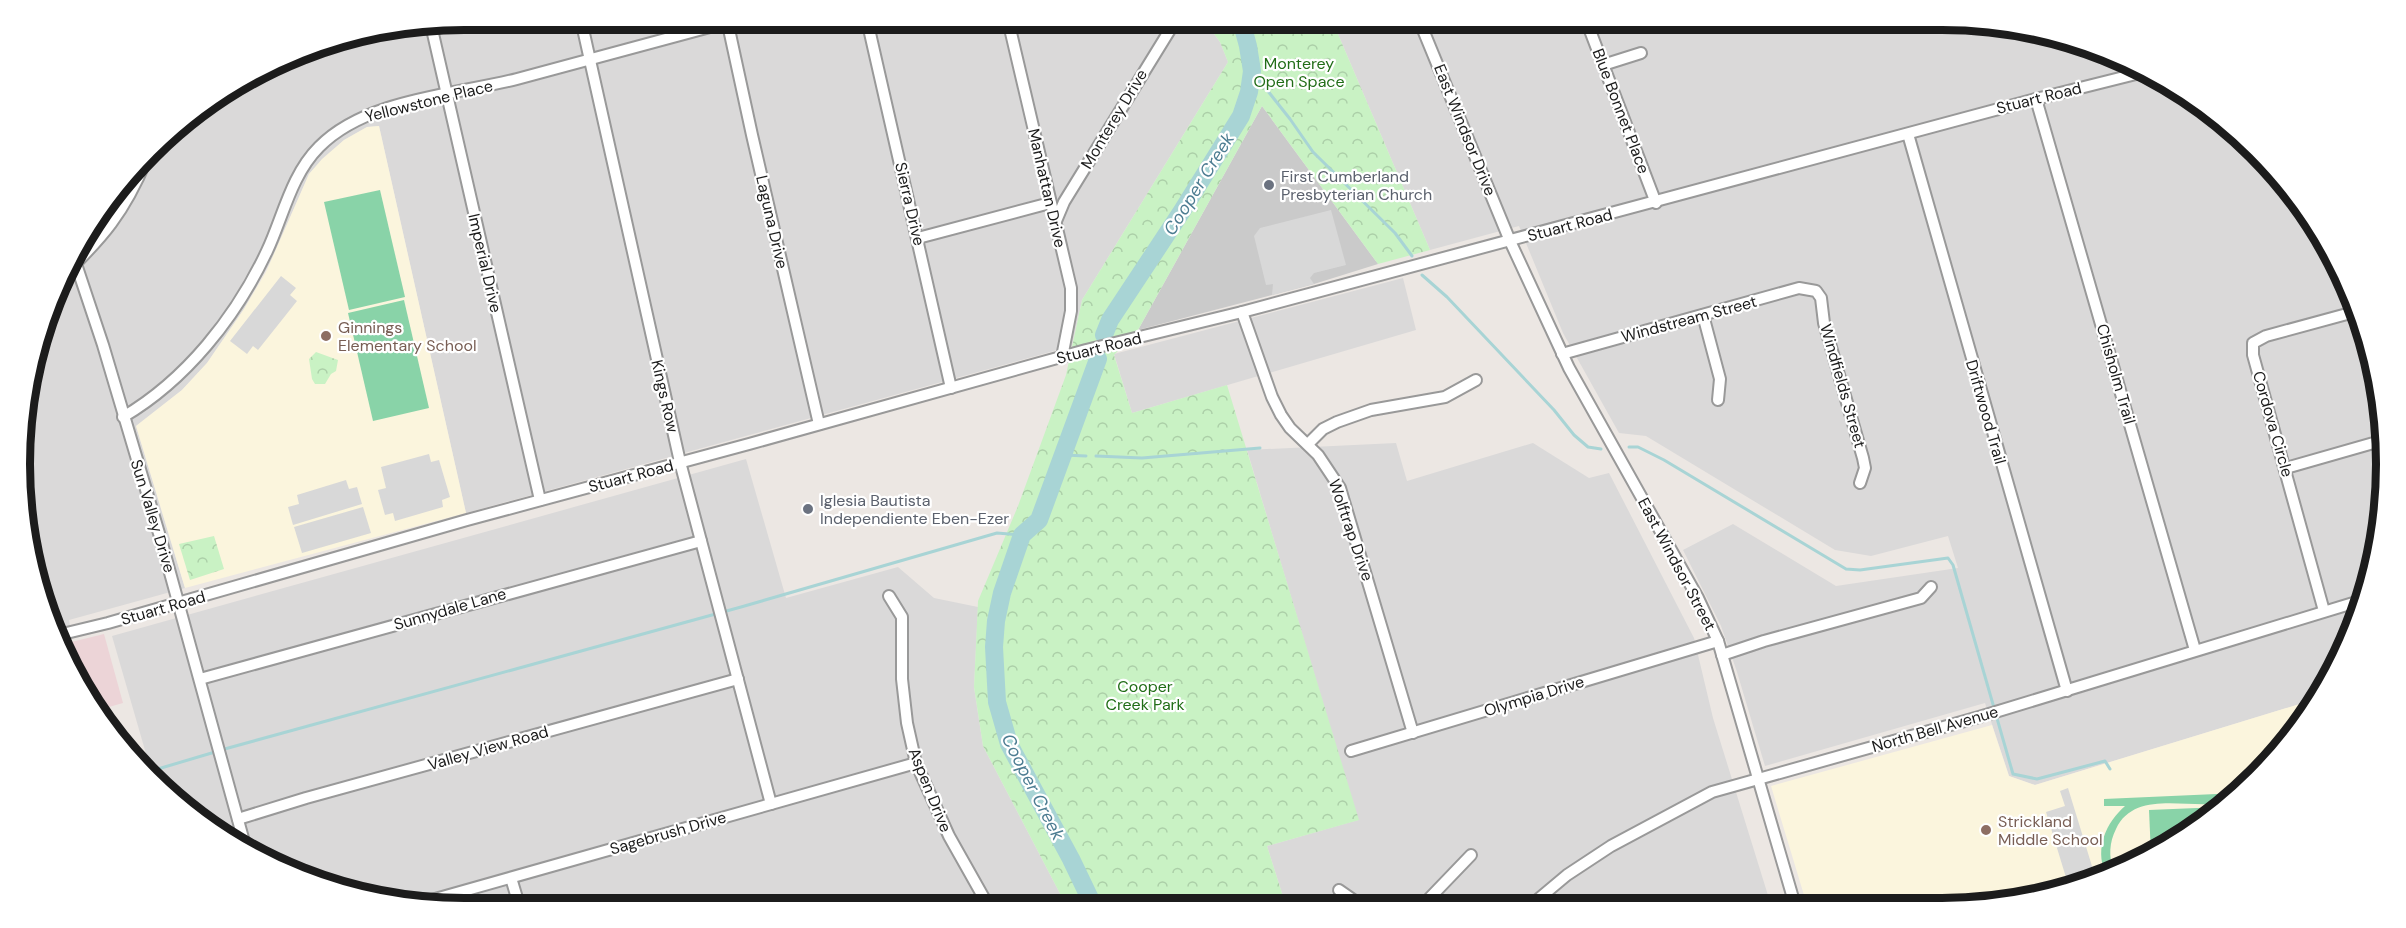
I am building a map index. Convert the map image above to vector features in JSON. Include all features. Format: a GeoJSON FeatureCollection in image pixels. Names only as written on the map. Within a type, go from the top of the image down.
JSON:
{"type":"FeatureCollection","features":[{"type":"Feature","properties":{"kind":"street","name":"Kings Row"},"geometry":{"type":"LineString","coordinates":[[584,30],[680,462],[771,804]]}},
{"type":"Feature","properties":{"kind":"street","name":"Yellowstone Place"},"geometry":{"type":"LineString","coordinates":[[123,417],[138,408],[179,374],[209,342],[232,312],[266,252],[298,176],[319,147],[341,128],[363,116],[489,86],[694,30]]}},
{"type":"Feature","properties":{"kind":"street","name":"Laguna Drive"},"geometry":{"type":"LineString","coordinates":[[732,30],[752,135],[819,424]]}},
{"type":"Feature","properties":{"kind":"street","name":"Sierra Drive"},"geometry":{"type":"LineString","coordinates":[[869,30],[951,388]]}},
{"type":"Feature","properties":{"kind":"street","name":"Manhattan Drive"},"geometry":{"type":"LineString","coordinates":[[1010,30],[1071,288],[1071,311],[1062,357]]}},
{"type":"Feature","properties":{"kind":"street","name":"Monterey Drive"},"geometry":{"type":"LineString","coordinates":[[1056,221],[1064,202],[1111,123],[1170,30]]}},
{"type":"Feature","properties":{"kind":"street","name":"East Windsor Drive"},"geometry":{"type":"LineString","coordinates":[[1423,30],[1510,241]]}},
{"type":"Feature","properties":{"kind":"street","name":"Blue Bonnet Place"},"geometry":{"type":"LineString","coordinates":[[1590,30],[1656,203]]}},
{"type":"Feature","properties":{"kind":"street","name":"Imperial Drive"},"geometry":{"type":"LineString","coordinates":[[431,31],[540,501]]}},
{"type":"Feature","properties":{"kind":"street"},"geometry":{"type":"LineString","coordinates":[[1604,65],[1641,53]]}},
{"type":"Feature","properties":{"kind":"street","name":"Stuart Road"},"geometry":{"type":"LineString","coordinates":[[65,633],[1062,357],[1656,203],[2133,75]]}},
{"type":"Feature","properties":{"kind":"street","name":"Chisholm Trail"},"geometry":{"type":"LineString","coordinates":[[2036,99],[2195,650]]}},
{"type":"Feature","properties":{"kind":"street","name":"Driftwood Trail"},"geometry":{"type":"LineString","coordinates":[[1908,134],[2067,691]]}},
{"type":"Feature","properties":{"kind":"street"},"geometry":{"type":"LineString","coordinates":[[86,251],[97,243],[119,216],[136,180]]}},
{"type":"Feature","properties":{"kind":"street"},"geometry":{"type":"LineString","coordinates":[[918,238],[1050,203]]}},
{"type":"Feature","properties":{"kind":"street","name":"East Windsor Street"},"geometry":{"type":"LineString","coordinates":[[1510,241],[1562,354],[1698,598],[1718,641],[1756,779],[1793,898]]}},
{"type":"Feature","properties":{"kind":"street","name":"Sun Valley Drive"},"geometry":{"type":"LineString","coordinates":[[78,267],[179,603],[243,837]]}},
{"type":"Feature","properties":{"kind":"street","name":"Windstream Street"},"geometry":{"type":"LineString","coordinates":[[1562,354],[1799,288],[1816,291]]}},
{"type":"Feature","properties":{"kind":"street","name":"Windfields Street"},"geometry":{"type":"LineString","coordinates":[[1816,291],[1821,298],[1824,323],[1863,458],[1865,468],[1860,483]]}},
{"type":"Feature","properties":{"kind":"street","name":"Wolftrap Drive"},"geometry":{"type":"LineString","coordinates":[[1242,312],[1272,397],[1281,415],[1290,428],[1308,444],[1329,469],[1340,488],[1413,733]]}},
{"type":"Feature","properties":{"kind":"street","name":"Cordova Circle"},"geometry":{"type":"LineString","coordinates":[[2324,611],[2253,355],[2253,343],[2266,336],[2349,313]]}},
{"type":"Feature","properties":{"kind":"street"},"geometry":{"type":"LineString","coordinates":[[1703,315],[1720,379],[1718,400]]}},
{"type":"Feature","properties":{"kind":"street"},"geometry":{"type":"LineString","coordinates":[[1308,444],[1323,429],[1337,422],[1371,410],[1445,397],[1476,381]]}},
{"type":"Feature","properties":{"kind":"street"},"geometry":{"type":"LineString","coordinates":[[2286,468],[2375,443]]}},
{"type":"Feature","properties":{"kind":"street","name":"Sunnydale Lane"},"geometry":{"type":"LineString","coordinates":[[200,679],[701,541]]}},
{"type":"Feature","properties":{"kind":"street"},"geometry":{"type":"LineString","coordinates":[[1722,655],[1764,641],[1921,598],[1931,587]]}},
{"type":"Feature","properties":{"kind":"street","name":"Aspen Drive"},"geometry":{"type":"LineString","coordinates":[[889,596],[902,617],[902,679],[907,723],[916,763],[949,836],[984,898]]}},
{"type":"Feature","properties":{"kind":"street","name":"North Bell Avenue"},"geometry":{"type":"LineString","coordinates":[[1540,898],[1589,860],[1661,817],[1712,792],[2067,691],[2353,603]]}},
{"type":"Feature","properties":{"kind":"street","name":"Olympia Drive"},"geometry":{"type":"LineString","coordinates":[[1351,751],[1718,641]]}},
{"type":"Feature","properties":{"kind":"street","name":"Valley View Road"},"geometry":{"type":"LineString","coordinates":[[238,819],[306,798],[738,679]]}},
{"type":"Feature","properties":{"kind":"street","name":"Sagebrush Drive"},"geometry":{"type":"LineString","coordinates":[[442,897],[916,763]]}},
{"type":"Feature","properties":{"kind":"street"},"geometry":{"type":"LineString","coordinates":[[1430,898],[1471,855]]}},
{"type":"Feature","properties":{"kind":"street"},"geometry":{"type":"LineString","coordinates":[[511,878],[517,898]]}},
{"type":"Feature","properties":{"kind":"street"},"geometry":{"type":"LineString","coordinates":[[1339,890],[1350,898]]}},
{"type":"Feature","properties":{"kind":"shaded area"},"geometry":{"type":"Polygon","coordinates":[[[464,30],[1211,30],[1220,42],[1228,62],[1082,300],[1072,346],[466,513],[379,126],[367,127],[344,140],[309,174],[272,259],[244,309],[207,363],[182,390],[136,426],[185,588],[69,620],[71,631],[64,632],[53,604],[38,549],[31,492],[30,464],[34,407],[38,379],[53,324],[88,247],[103,223],[138,178],[157,157],[200,120],[247,88],[272,75],[324,53],[379,38],[464,30]]]}},
{"type":"Feature","properties":{"kind":"shaded area"},"geometry":{"type":"Polygon","coordinates":[[[1336,30],[1970,31],[2027,38],[2082,53],[2108,63],[2159,88],[2183,103],[2249,157],[2303,223],[2318,247],[2343,298],[2353,324],[2368,379],[2376,464],[2368,549],[2353,604],[2343,630],[2318,681],[2305,703],[2035,785],[2009,776],[1985,703],[1765,766],[1721,626],[1683,550],[1733,524],[1836,586],[1958,568],[1948,536],[1871,556],[1835,550],[1646,436],[1619,433],[1563,333],[1519,226],[1430,250],[1336,30]]]}},
{"type":"Feature","properties":{"kind":"shaded area","name":"First Cumberland Presbyterian Church"},"geometry":{"type":"Polygon","coordinates":[[[1262,106],[1378,264],[1314,284],[1138,330],[1262,106]]]}},
{"type":"Feature","properties":{"kind":"shaded area","name":"Ginnings Elementary School"},"geometry":{"type":"Polygon","coordinates":[[[379,126],[466,513],[185,588],[136,426],[182,390],[207,363],[266,272],[309,174],[344,140],[367,127],[379,126]]]}},
{"type":"Feature","properties":{"kind":"shaded area"},"geometry":{"type":"Polygon","coordinates":[[[1331,210],[1346,265],[1314,273],[1310,278],[1314,284],[1272,295],[1273,284],[1266,285],[1254,236],[1260,228],[1331,210]]]}},
{"type":"Feature","properties":{"kind":"shaded area"},"geometry":{"type":"Polygon","coordinates":[[[281,276],[296,288],[290,295],[297,301],[258,350],[253,346],[247,354],[230,341],[281,276]]]}},
{"type":"Feature","properties":{"kind":"shaded area"},"geometry":{"type":"Polygon","coordinates":[[[1403,278],[1416,330],[1132,413],[1114,354],[1403,278]]]}},
{"type":"Feature","properties":{"kind":"shaded area"},"geometry":{"type":"Polygon","coordinates":[[[1396,443],[1407,481],[1533,443],[1589,478],[1609,473],[1694,638],[1713,718],[1769,898],[1283,898],[1267,846],[1358,820],[1247,450],[1396,443]]]}},
{"type":"Feature","properties":{"kind":"shaded area"},"geometry":{"type":"Polygon","coordinates":[[[429,454],[431,462],[439,460],[450,497],[442,500],[443,507],[395,521],[393,513],[385,515],[378,490],[386,488],[381,467],[429,454]]]}},
{"type":"Feature","properties":{"kind":"shaded area"},"geometry":{"type":"Polygon","coordinates":[[[746,459],[786,598],[898,567],[934,598],[978,607],[974,687],[983,746],[1062,898],[464,898],[407,894],[352,883],[298,865],[247,840],[200,808],[157,771],[148,761],[112,636],[746,459]]]}},
{"type":"Feature","properties":{"kind":"shaded area"},"geometry":{"type":"Polygon","coordinates":[[[346,480],[349,489],[357,487],[362,504],[293,525],[288,507],[299,504],[297,495],[346,480]]]}},
{"type":"Feature","properties":{"kind":"shaded area"},"geometry":{"type":"Polygon","coordinates":[[[363,507],[371,533],[302,553],[294,527],[363,507]]]}},
{"type":"Feature","properties":{"kind":"shaded area"},"geometry":{"type":"Polygon","coordinates":[[[104,634],[123,703],[105,708],[88,681],[69,643],[104,634]]]}},
{"type":"Feature","properties":{"kind":"shaded area","name":"Strickland Middle School"},"geometry":{"type":"Polygon","coordinates":[[[2305,703],[2249,771],[2183,825],[2159,840],[2108,865],[2082,875],[2027,890],[1970,897],[1805,898],[1771,786],[1992,725],[2009,776],[2035,785],[2305,703]]]}},
{"type":"Feature","properties":{"kind":"shaded area"},"geometry":{"type":"Polygon","coordinates":[[[2068,788],[2093,871],[2067,879],[2046,812],[2065,806],[2060,791],[2068,788]]]}},
{"type":"Feature","properties":{"kind":"green space","name":"Cooper Creek Park"},"geometry":{"type":"Polygon","coordinates":[[[1211,30],[1336,30],[1430,250],[1378,264],[1262,106],[1138,330],[1114,355],[1132,413],[1227,385],[1359,820],[1267,846],[1283,898],[1062,898],[983,746],[974,687],[978,601],[1018,506],[1066,375],[1082,300],[1228,62],[1220,42],[1211,30]]]}},
{"type":"Feature","properties":{"kind":"green space"},"geometry":{"type":"Polygon","coordinates":[[[380,190],[405,297],[349,310],[324,202],[380,190]]]}},
{"type":"Feature","properties":{"kind":"green space"},"geometry":{"type":"Polygon","coordinates":[[[404,300],[429,408],[373,421],[348,313],[404,300]]]}},
{"type":"Feature","properties":{"kind":"green space"},"geometry":{"type":"Polygon","coordinates":[[[316,352],[338,360],[336,371],[331,374],[325,384],[315,384],[312,379],[309,359],[316,352]]]}},
{"type":"Feature","properties":{"kind":"green space"},"geometry":{"type":"Polygon","coordinates":[[[214,536],[224,569],[190,580],[179,544],[214,536]]]}},
{"type":"Feature","properties":{"kind":"green space"},"geometry":{"type":"Polygon","coordinates":[[[2223,794],[2211,804],[2159,804],[2142,807],[2127,815],[2116,829],[2112,839],[2112,863],[2103,867],[2101,854],[2104,836],[2112,820],[2125,806],[2104,806],[2104,799],[2223,794]]]}},
{"type":"Feature","properties":{"kind":"green space"},"geometry":{"type":"Polygon","coordinates":[[[2206,808],[2151,844],[2149,810],[2206,808]]]}},
{"type":"Feature","properties":{"kind":"waterway","name":"Cooper Creek"},"geometry":{"type":"LineString","coordinates":[[1104,335],[1110,320],[1241,116],[1249,92],[1252,71],[1244,30]]}},
{"type":"Feature","properties":{"kind":"waterway"},"geometry":{"type":"LineString","coordinates":[[1252,71],[1313,152],[1395,233],[1412,256]]}},
{"type":"Feature","properties":{"kind":"waterway"},"geometry":{"type":"LineString","coordinates":[[1422,275],[1447,297],[1554,410],[1574,435],[1588,447],[1601,449]]}},
{"type":"Feature","properties":{"kind":"waterway","name":"Cooper Creek"},"geometry":{"type":"LineString","coordinates":[[1090,898],[1009,744],[997,702],[994,647],[996,621],[1002,593],[1022,535],[1039,520],[1098,359]]}},
{"type":"Feature","properties":{"kind":"waterway"},"geometry":{"type":"LineString","coordinates":[[1629,447],[1638,447],[1664,460],[1846,569],[1860,570],[1948,558],[1953,565],[2013,774],[2037,779],[2105,761],[2110,769]]}},
{"type":"Feature","properties":{"kind":"waterway"},"geometry":{"type":"LineString","coordinates":[[1096,456],[1142,458],[1260,448]]}},
{"type":"Feature","properties":{"kind":"waterway"},"geometry":{"type":"LineString","coordinates":[[1064,455],[1086,456]]}},
{"type":"Feature","properties":{"kind":"waterway"},"geometry":{"type":"LineString","coordinates":[[221,750],[741,607],[997,533],[1022,535]]}},
{"type":"Feature","properties":{"kind":"waterway"},"geometry":{"type":"LineString","coordinates":[[156,770],[215,752]]}},
{"type":"Feature","properties":{"kind":"place","name":"First Cumberland Presbyterian Church"},"geometry":{"type":"Point","coordinates":[1269,185]}},
{"type":"Feature","properties":{"kind":"place","name":"Ginnings Elementary School"},"geometry":{"type":"Point","coordinates":[326,336]}},
{"type":"Feature","properties":{"kind":"place","name":"Iglesia Bautista Independiente Eben-Ezer"},"geometry":{"type":"Point","coordinates":[808,509]}},
{"type":"Feature","properties":{"kind":"place","name":"Strickland Middle School"},"geometry":{"type":"Point","coordinates":[1986,830]}},
{"type":"Feature","properties":{"kind":"park label","name":"Monterey Open Space"},"geometry":{"type":"Point","coordinates":[1299,72]}}]}
